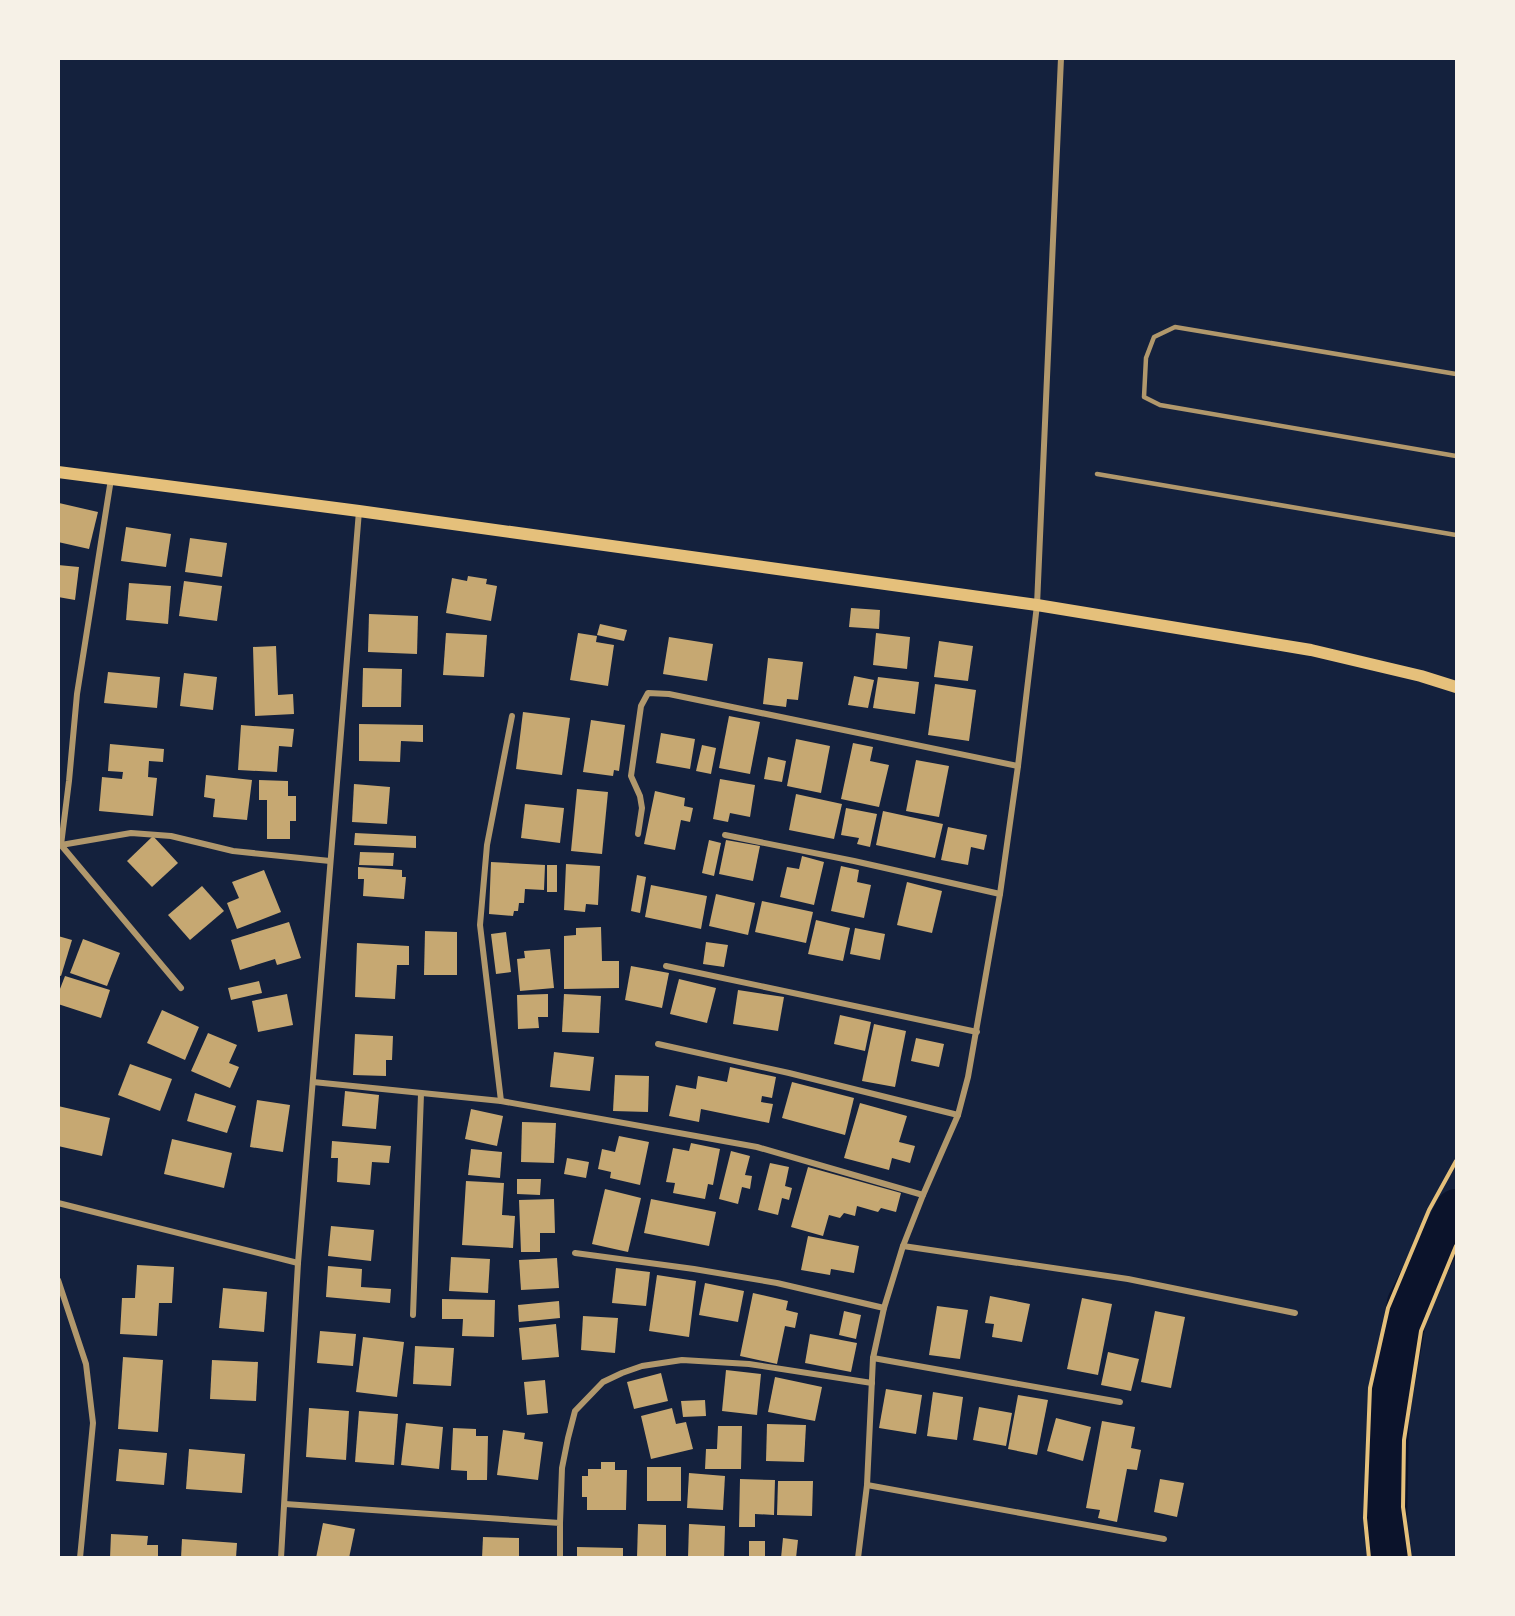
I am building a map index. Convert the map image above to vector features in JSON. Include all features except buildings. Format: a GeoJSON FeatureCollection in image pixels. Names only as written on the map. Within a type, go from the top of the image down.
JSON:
{"type":"FeatureCollection","features":[{"type":"Feature","properties":{"kind":"main road"},"geometry":{"type":"LineString","coordinates":[[58,472],[1037,605],[1311,650],[1421,676],[1456,687]]}},
{"type":"Feature","properties":{"kind":"street"},"geometry":{"type":"LineString","coordinates":[[858,1557],[867,1485],[873,1358],[884,1308],[903,1246],[958,1115],[968,1077],[1000,894],[1018,766],[1037,605],[1061,58]]}},
{"type":"Feature","properties":{"kind":"street"},"geometry":{"type":"LineString","coordinates":[[111,479],[77,694],[60,845],[181,988]]}},
{"type":"Feature","properties":{"kind":"street"},"geometry":{"type":"LineString","coordinates":[[281,1557],[298,1263],[358,512]]}},
{"type":"Feature","properties":{"kind":"street"},"geometry":{"type":"LineString","coordinates":[[638,834],[642,808],[640,796],[631,776],[641,706],[648,693],[669,694],[1018,766]]}},
{"type":"Feature","properties":{"kind":"street"},"geometry":{"type":"LineString","coordinates":[[501,1101],[480,925],[487,846],[512,716]]}},
{"type":"Feature","properties":{"kind":"street"},"geometry":{"type":"LineString","coordinates":[[60,845],[131,833],[171,836],[233,851],[330,861]]}},
{"type":"Feature","properties":{"kind":"street"},"geometry":{"type":"LineString","coordinates":[[725,835],[1000,894]]}},
{"type":"Feature","properties":{"kind":"street"},"geometry":{"type":"LineString","coordinates":[[666,966],[977,1032]]}},
{"type":"Feature","properties":{"kind":"street"},"geometry":{"type":"LineString","coordinates":[[658,1044],[789,1073],[958,1115]]}},
{"type":"Feature","properties":{"kind":"street"},"geometry":{"type":"LineString","coordinates":[[313,1082],[501,1101],[757,1148],[923,1195]]}},
{"type":"Feature","properties":{"kind":"street"},"geometry":{"type":"LineString","coordinates":[[413,1315],[421,1094]]}},
{"type":"Feature","properties":{"kind":"street"},"geometry":{"type":"LineString","coordinates":[[58,1203],[298,1263]]}},
{"type":"Feature","properties":{"kind":"street"},"geometry":{"type":"LineString","coordinates":[[903,1246],[1128,1279],[1295,1314]]}},
{"type":"Feature","properties":{"kind":"street"},"geometry":{"type":"LineString","coordinates":[[575,1253],[777,1283],[884,1308]]}},
{"type":"Feature","properties":{"kind":"street"},"geometry":{"type":"LineString","coordinates":[[58,1280],[86,1364],[93,1423],[81,1557]]}},
{"type":"Feature","properties":{"kind":"street"},"geometry":{"type":"LineString","coordinates":[[873,1358],[1120,1402]]}},
{"type":"Feature","properties":{"kind":"street"},"geometry":{"type":"LineString","coordinates":[[560,1557],[562,1468],[568,1438],[575,1411],[603,1382],[642,1366],[682,1360],[749,1364],[872,1383]]}},
{"type":"Feature","properties":{"kind":"street"},"geometry":{"type":"LineString","coordinates":[[867,1485],[1164,1539]]}},
{"type":"Feature","properties":{"kind":"street"},"geometry":{"type":"LineString","coordinates":[[285,1504],[560,1523]]}},
{"type":"Feature","properties":{"kind":"lane"},"geometry":{"type":"LineString","coordinates":[[1456,374],[1175,327],[1154,337],[1146,358],[1144,398],[1160,405],[1456,456]]}},
{"type":"Feature","properties":{"kind":"lane"},"geometry":{"type":"LineString","coordinates":[[1097,474],[1456,535]]}},
{"type":"Feature","properties":{"kind":"path"},"geometry":{"type":"LineString","coordinates":[[1369,1557],[1365,1518],[1370,1388],[1388,1308],[1429,1210],[1456,1161]]}},
{"type":"Feature","properties":{"kind":"path"},"geometry":{"type":"LineString","coordinates":[[1410,1557],[1403,1507],[1404,1440],[1421,1331],[1456,1246]]}},
{"type":"Feature","properties":{"kind":"waterway"},"geometry":{"type":"LineString","coordinates":[[1389,1558],[1386,1534],[1388,1416],[1408,1303],[1456,1210]]}}]}
